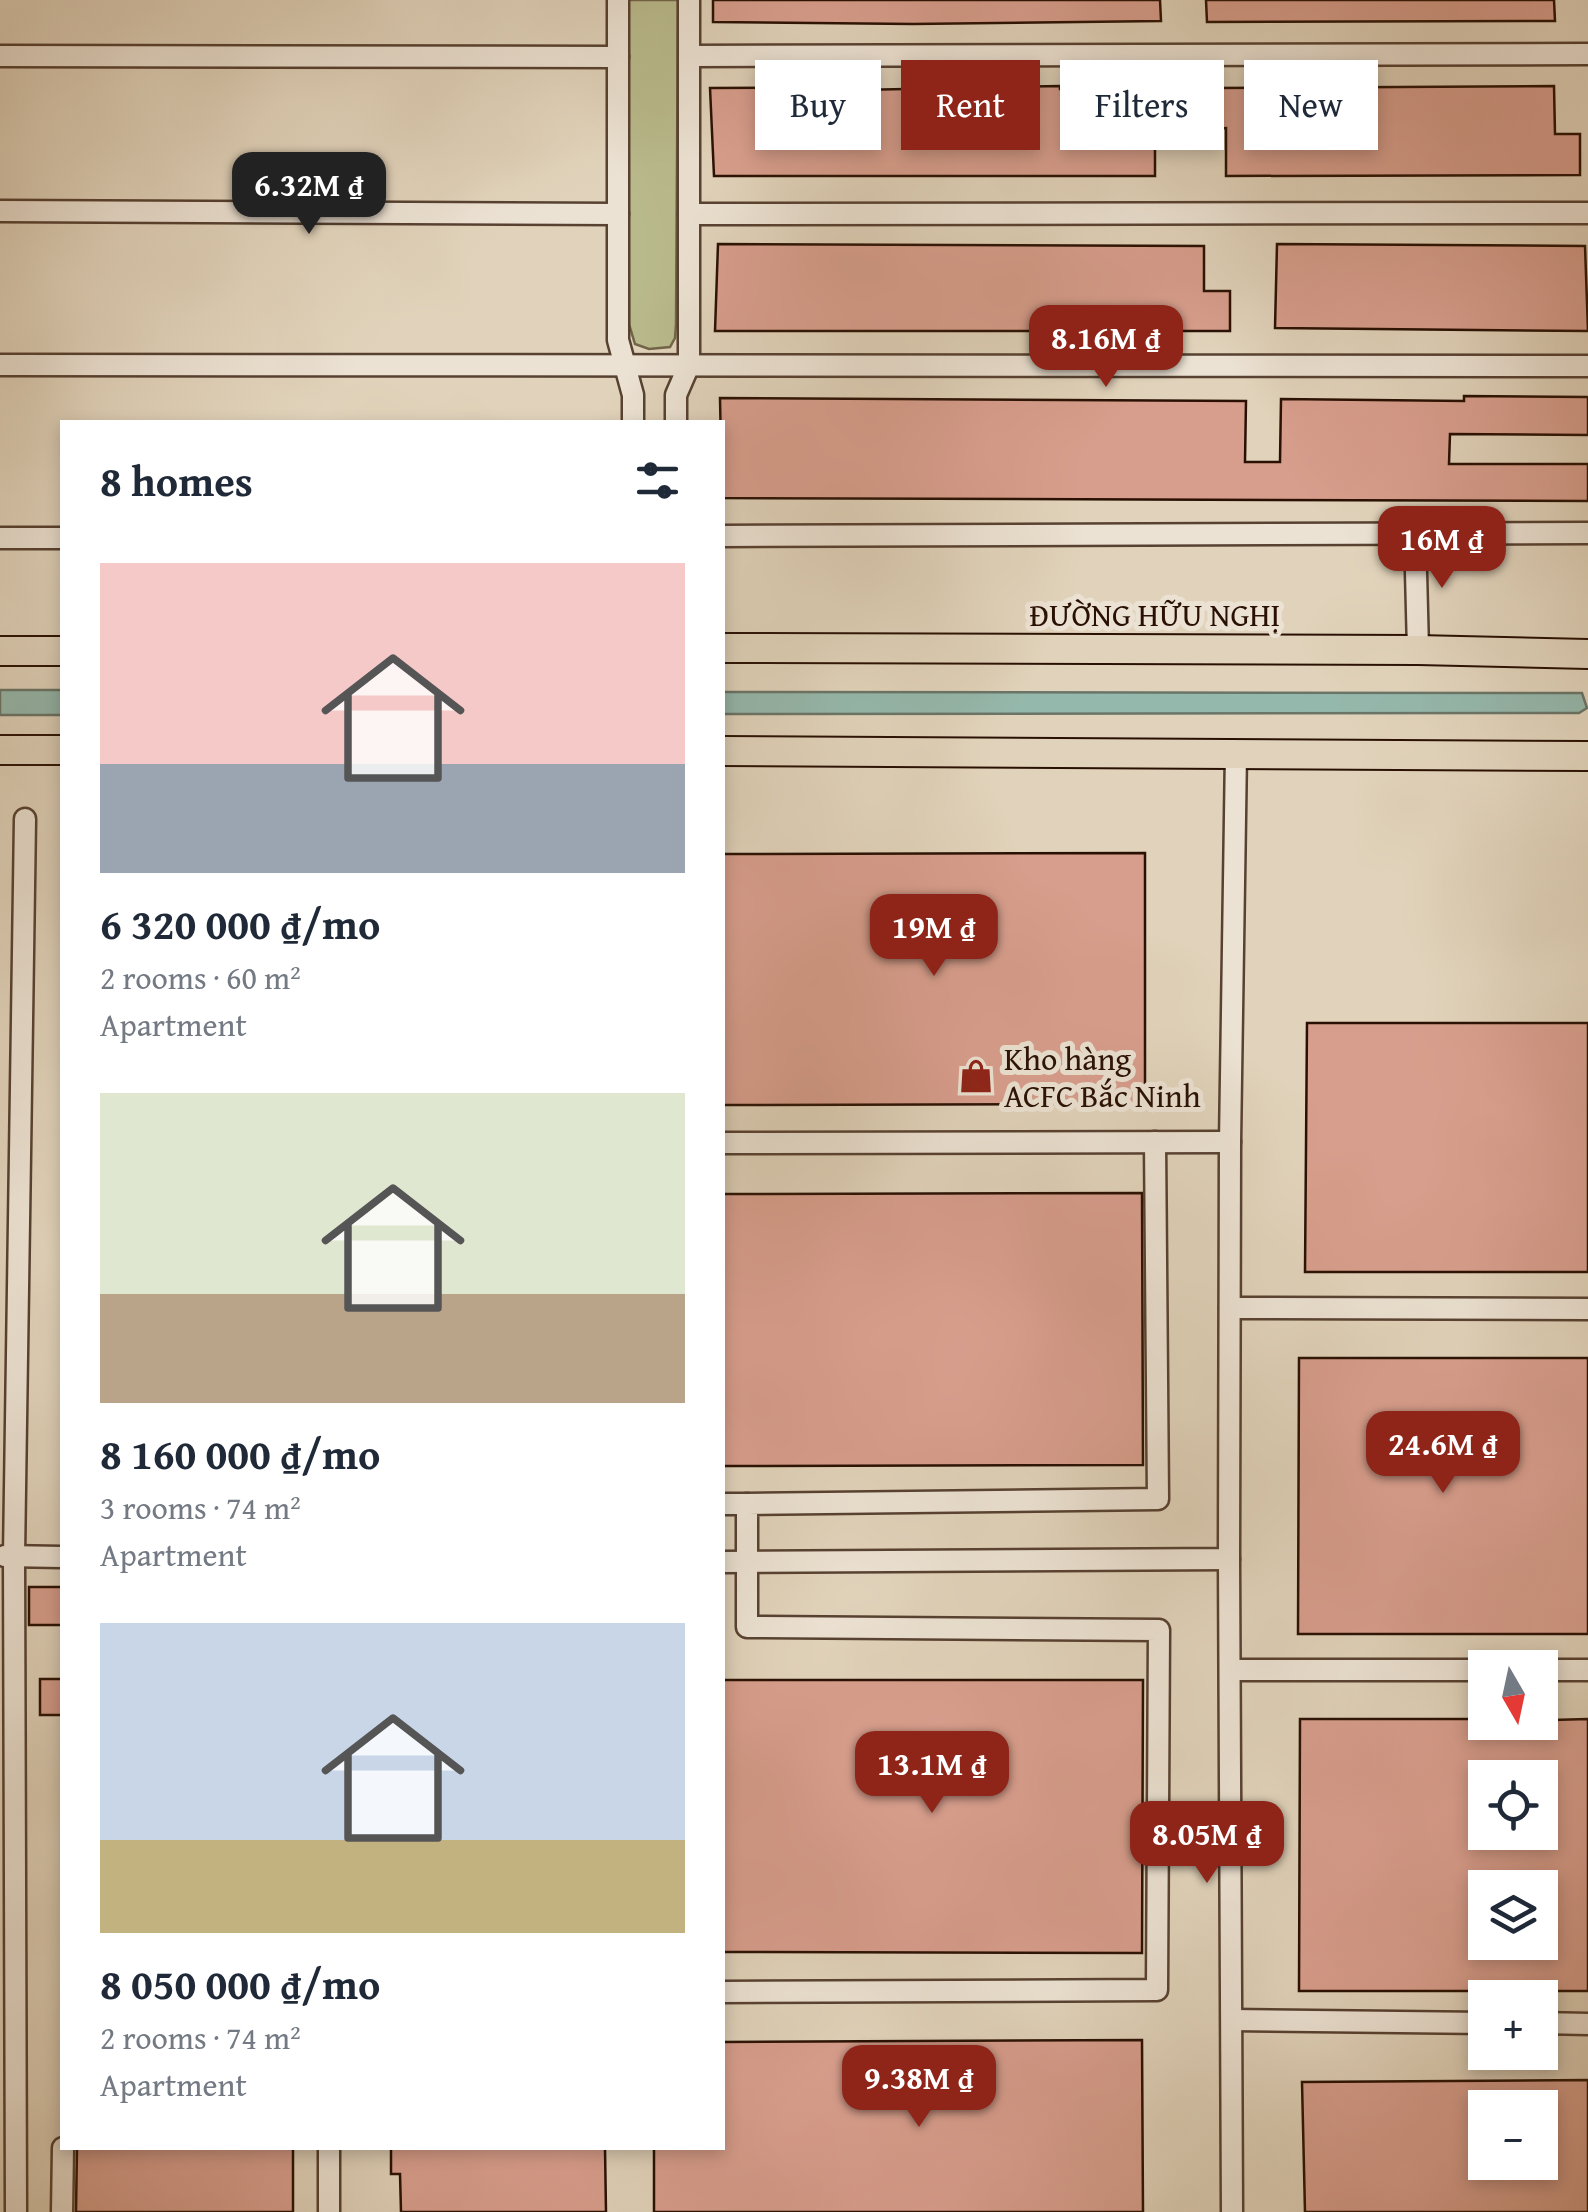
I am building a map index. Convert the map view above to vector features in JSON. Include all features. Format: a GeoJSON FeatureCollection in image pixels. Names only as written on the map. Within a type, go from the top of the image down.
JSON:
{"type":"FeatureCollection","features":[{"type":"Feature","properties":{"kind":"main road","name":"ĐƯỜNG HỮU NGHỊ"},"geometry":{"type":"LineString","coordinates":[[725,648],[1588,654]]}},
{"type":"Feature","properties":{"kind":"main road"},"geometry":{"type":"LineString","coordinates":[[0,651],[60,651]]}},
{"type":"Feature","properties":{"kind":"main road"},"geometry":{"type":"LineString","coordinates":[[0,750],[60,750]]}},
{"type":"Feature","properties":{"kind":"main road"},"geometry":{"type":"LineString","coordinates":[[725,751],[1588,756]]}},
{"type":"Feature","properties":{"kind":"street"},"geometry":{"type":"LineString","coordinates":[[618,0],[618,340],[632,395],[633,420]]}},
{"type":"Feature","properties":{"kind":"street"},"geometry":{"type":"LineString","coordinates":[[676,420],[676,395],[689,365],[690,0]]}},
{"type":"Feature","properties":{"kind":"street"},"geometry":{"type":"LineString","coordinates":[[690,56],[1588,54]]}},
{"type":"Feature","properties":{"kind":"street"},"geometry":{"type":"LineString","coordinates":[[0,56],[618,57]]}},
{"type":"Feature","properties":{"kind":"street"},"geometry":{"type":"LineString","coordinates":[[0,211],[618,214]]}},
{"type":"Feature","properties":{"kind":"street"},"geometry":{"type":"LineString","coordinates":[[688,214],[1588,213]]}},
{"type":"Feature","properties":{"kind":"street"},"geometry":{"type":"LineString","coordinates":[[0,366],[1588,366]]}},
{"type":"Feature","properties":{"kind":"street"},"geometry":{"type":"LineString","coordinates":[[1415,533],[1418,650]]}},
{"type":"Feature","properties":{"kind":"street"},"geometry":{"type":"LineString","coordinates":[[725,536],[1588,533]]}},
{"type":"Feature","properties":{"kind":"street"},"geometry":{"type":"LineString","coordinates":[[0,538],[60,538]]}},
{"type":"Feature","properties":{"kind":"street"},"geometry":{"type":"LineString","coordinates":[[1232,2212],[1230,1142],[1236,752]]}},
{"type":"Feature","properties":{"kind":"street"},"geometry":{"type":"LineString","coordinates":[[16,2212],[7,1556],[24,819]]}},
{"type":"Feature","properties":{"kind":"street"},"geometry":{"type":"LineString","coordinates":[[725,1504],[1158,1498],[1155,1142]]}},
{"type":"Feature","properties":{"kind":"street"},"geometry":{"type":"LineString","coordinates":[[725,1143],[1230,1142]]}},
{"type":"Feature","properties":{"kind":"street"},"geometry":{"type":"LineString","coordinates":[[1230,1308],[1588,1310]]}},
{"type":"Feature","properties":{"kind":"street"},"geometry":{"type":"LineString","coordinates":[[725,1992],[1157,1990],[1159,1630],[747,1628],[747,1504]]}},
{"type":"Feature","properties":{"kind":"street"},"geometry":{"type":"LineString","coordinates":[[7,1556],[60,1556]]}},
{"type":"Feature","properties":{"kind":"street"},"geometry":{"type":"LineString","coordinates":[[725,1562],[1229,1559]]}},
{"type":"Feature","properties":{"kind":"street"},"geometry":{"type":"LineString","coordinates":[[1230,1670],[1468,1670]]}},
{"type":"Feature","properties":{"kind":"street"},"geometry":{"type":"LineString","coordinates":[[1558,1670],[1588,1670]]}},
{"type":"Feature","properties":{"kind":"street"},"geometry":{"type":"LineString","coordinates":[[1232,2020],[1468,2023]]}},
{"type":"Feature","properties":{"kind":"street"},"geometry":{"type":"LineString","coordinates":[[1558,2024],[1588,2024]]}},
{"type":"Feature","properties":{"kind":"street"},"geometry":{"type":"LineString","coordinates":[[62,2212],[63,2150]]}},
{"type":"Feature","properties":{"kind":"street"},"geometry":{"type":"LineString","coordinates":[[329,2150],[329,2212]]}},
{"type":"Feature","properties":{"kind":"green space"},"geometry":{"type":"Polygon","coordinates":[[[628,0],[678,0],[675,338],[670,347],[649,349],[635,344],[629,324],[628,0]]]}},
{"type":"Feature","properties":{"kind":"water"},"geometry":{"type":"Polygon","coordinates":[[[0,690],[60,690],[60,715],[0,715],[0,690]]]}},
{"type":"Feature","properties":{"kind":"water"},"geometry":{"type":"Polygon","coordinates":[[[725,692],[1582,693],[1587,708],[1579,713],[725,714],[725,692]]]}},
{"type":"Feature","properties":{"kind":"building"},"geometry":{"type":"Polygon","coordinates":[[[713,0],[1160,0],[1161,21],[713,22],[713,0]]]}},
{"type":"Feature","properties":{"kind":"building"},"geometry":{"type":"Polygon","coordinates":[[[1206,0],[1554,0],[1555,21],[1207,22],[1206,0]]]}},
{"type":"Feature","properties":{"kind":"building"},"geometry":{"type":"Polygon","coordinates":[[[1040,86],[1060,86],[1060,150],[1155,150],[1155,176],[714,176],[710,88],[755,88],[755,150],[881,150],[881,90],[901,89],[901,150],[1040,150],[1040,86]]]}},
{"type":"Feature","properties":{"kind":"building"},"geometry":{"type":"Polygon","coordinates":[[[1554,86],[1555,134],[1580,134],[1580,175],[1226,176],[1224,88],[1244,88],[1244,150],[1378,150],[1378,87],[1554,86]]]}},
{"type":"Feature","properties":{"kind":"building"},"geometry":{"type":"Polygon","coordinates":[[[718,244],[1204,246],[1204,291],[1230,291],[1230,331],[715,331],[718,244]]]}},
{"type":"Feature","properties":{"kind":"building"},"geometry":{"type":"Polygon","coordinates":[[[1277,244],[1585,246],[1588,331],[1275,328],[1277,244]]]}},
{"type":"Feature","properties":{"kind":"building"},"geometry":{"type":"Polygon","coordinates":[[[1464,396],[1588,397],[1588,435],[1450,434],[1449,464],[1588,464],[1588,501],[725,498],[725,420],[720,420],[720,398],[1246,401],[1245,462],[1280,462],[1281,399],[1464,401],[1464,396]]]}},
{"type":"Feature","properties":{"kind":"building"},"geometry":{"type":"Polygon","coordinates":[[[1145,853],[1145,1104],[725,1105],[725,854],[1145,853]]]}},
{"type":"Feature","properties":{"kind":"building"},"geometry":{"type":"Polygon","coordinates":[[[1307,1023],[1588,1023],[1588,1272],[1305,1272],[1307,1023]]]}},
{"type":"Feature","properties":{"kind":"building"},"geometry":{"type":"Polygon","coordinates":[[[1142,1193],[1143,1465],[725,1466],[725,1194],[1142,1193]]]}},
{"type":"Feature","properties":{"kind":"building"},"geometry":{"type":"Polygon","coordinates":[[[1299,1358],[1588,1358],[1588,1634],[1298,1634],[1299,1358]]]}},
{"type":"Feature","properties":{"kind":"building"},"geometry":{"type":"Polygon","coordinates":[[[29,1587],[60,1587],[60,1625],[29,1625],[29,1587]]]}},
{"type":"Feature","properties":{"kind":"building"},"geometry":{"type":"Polygon","coordinates":[[[40,1679],[60,1679],[60,1715],[40,1715],[40,1679]]]}},
{"type":"Feature","properties":{"kind":"building"},"geometry":{"type":"Polygon","coordinates":[[[725,1680],[1143,1680],[1142,1953],[725,1952],[725,1680]]]}},
{"type":"Feature","properties":{"kind":"building"},"geometry":{"type":"Polygon","coordinates":[[[1300,1719],[1468,1719],[1468,1740],[1558,1740],[1558,1720],[1588,1719],[1588,1991],[1558,1991],[1558,1980],[1468,1980],[1468,1991],[1299,1991],[1300,1719]]]}},
{"type":"Feature","properties":{"kind":"building"},"geometry":{"type":"Polygon","coordinates":[[[1142,2040],[1143,2212],[654,2212],[654,2150],[725,2150],[725,2042],[1142,2040]]]}},
{"type":"Feature","properties":{"kind":"building"},"geometry":{"type":"Polygon","coordinates":[[[1588,2080],[1588,2212],[1305,2212],[1302,2082],[1588,2080]]]}},
{"type":"Feature","properties":{"kind":"building"},"geometry":{"type":"Polygon","coordinates":[[[77,2150],[293,2150],[293,2212],[76,2212],[77,2150]]]}},
{"type":"Feature","properties":{"kind":"building"},"geometry":{"type":"Polygon","coordinates":[[[391,2150],[605,2150],[606,2212],[401,2212],[400,2174],[391,2174],[391,2150]]]}},
{"type":"Feature","properties":{"kind":"place","name":"Kho hàng ACFC Bắc Ninh"},"geometry":{"type":"Point","coordinates":[976,1076]}}]}
